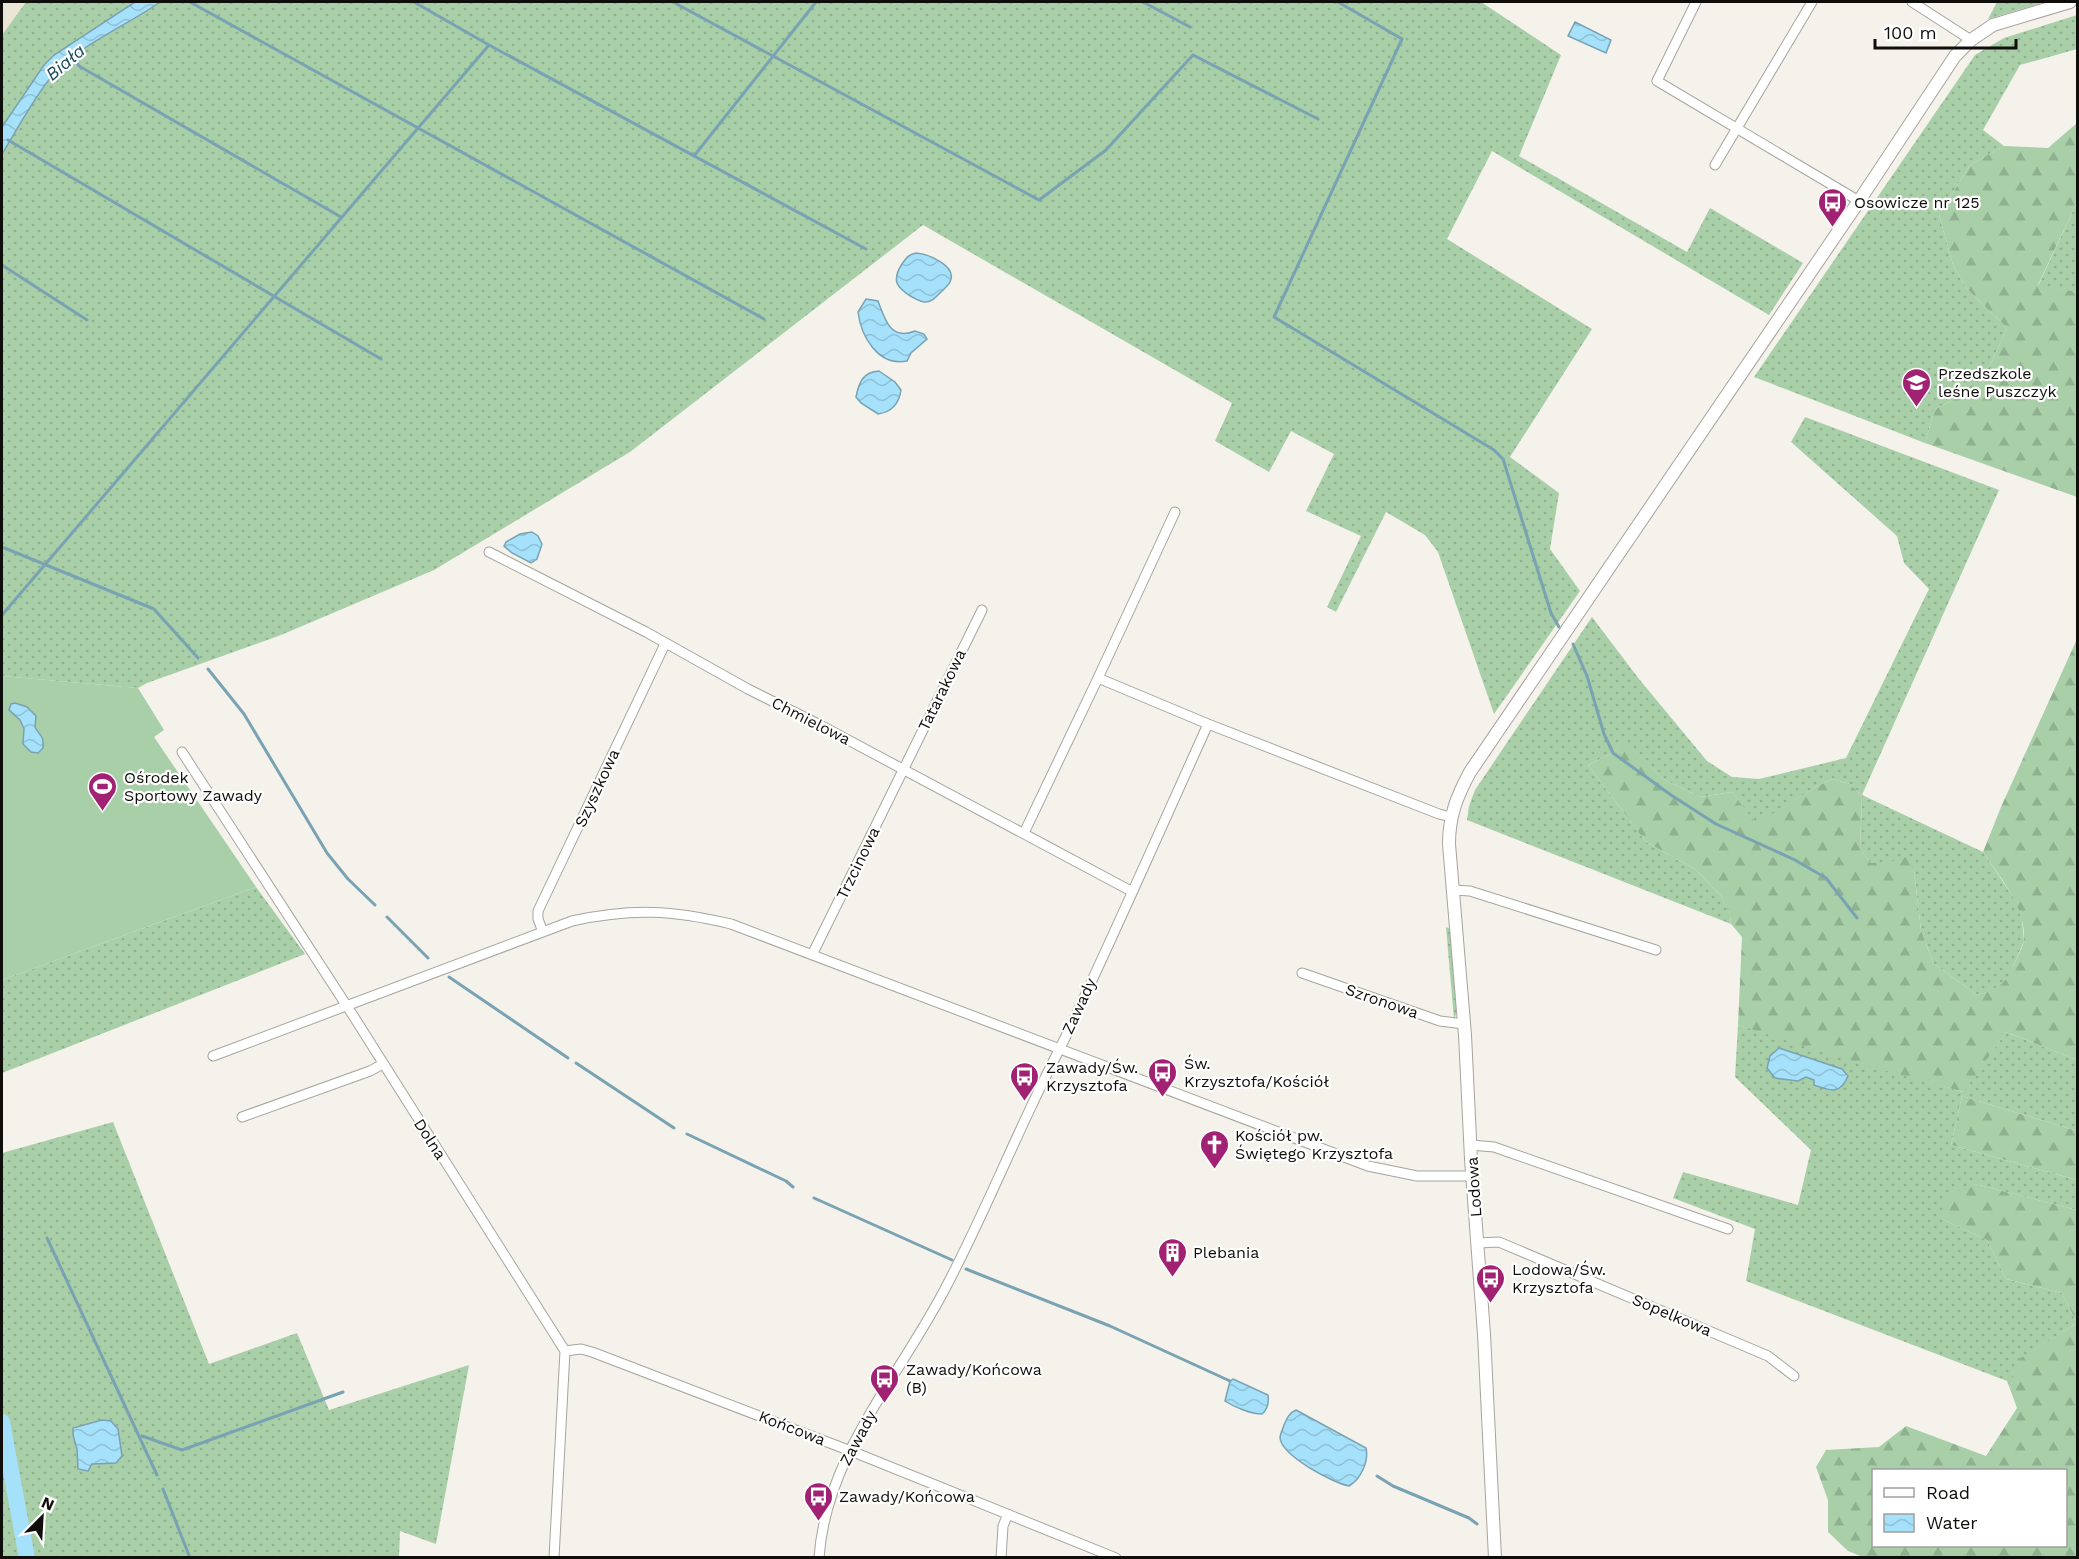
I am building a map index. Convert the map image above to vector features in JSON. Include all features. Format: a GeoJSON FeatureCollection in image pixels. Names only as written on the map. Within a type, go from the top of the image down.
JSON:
{"type":"FeatureCollection","features":[{"type":"Feature","properties":{"kind":"street"},"geometry":{"type":"LineString","coordinates":[[1696,2],[1657,81],[1859,201]]}},
{"type":"Feature","properties":{"kind":"street"},"geometry":{"type":"LineString","coordinates":[[1715,165],[1812,2]]}},
{"type":"Feature","properties":{"kind":"street"},"geometry":{"type":"LineString","coordinates":[[1912,2],[1971,40]]}},
{"type":"Feature","properties":{"kind":"street","name":"Lodowa"},"geometry":{"type":"LineString","coordinates":[[1495,1557],[1486,1364],[1464,1024],[1449,844],[1451,817],[1458,794],[1470,772],[1859,201],[1955,56],[1971,40],[1993,25],[2070,2]]}},
{"type":"Feature","properties":{"kind":"street"},"geometry":{"type":"LineString","coordinates":[[1024,833],[1175,512]]}},
{"type":"Feature","properties":{"kind":"street","name":"Chmielowa"},"geometry":{"type":"LineString","coordinates":[[489,552],[581,598],[1131,891]]}},
{"type":"Feature","properties":{"kind":"street","name":"Tatarakowa"},"geometry":{"type":"LineString","coordinates":[[903,769],[982,610]]}},
{"type":"Feature","properties":{"kind":"street","name":"Szyszkowa"},"geometry":{"type":"LineString","coordinates":[[543,932],[537,919],[538,911],[665,644]]}},
{"type":"Feature","properties":{"kind":"street"},"geometry":{"type":"LineString","coordinates":[[1098,678],[1208,724],[1451,817]]}},
{"type":"Feature","properties":{"kind":"street","name":"Zawady"},"geometry":{"type":"LineString","coordinates":[[819,1557],[829,1499],[850,1451],[868,1416],[948,1285],[1208,724]]}},
{"type":"Feature","properties":{"kind":"street","name":"Dolna"},"geometry":{"type":"LineString","coordinates":[[182,752],[347,1006],[566,1351]]}},
{"type":"Feature","properties":{"kind":"street","name":"Trzcinowa"},"geometry":{"type":"LineString","coordinates":[[812,955],[851,880],[903,769]]}},
{"type":"Feature","properties":{"kind":"street"},"geometry":{"type":"LineString","coordinates":[[1453,890],[1470,891],[1656,950]]}},
{"type":"Feature","properties":{"kind":"street"},"geometry":{"type":"LineString","coordinates":[[213,1056],[572,921],[621,912],[664,912],[730,924],[1368,1166],[1417,1176],[1473,1176]]}},
{"type":"Feature","properties":{"kind":"street","name":"Szronowa"},"geometry":{"type":"LineString","coordinates":[[1302,974],[1440,1021],[1464,1024]]}},
{"type":"Feature","properties":{"kind":"street"},"geometry":{"type":"LineString","coordinates":[[242,1117],[370,1071],[382,1064]]}},
{"type":"Feature","properties":{"kind":"street"},"geometry":{"type":"LineString","coordinates":[[1471,1145],[1494,1147],[1728,1229]]}},
{"type":"Feature","properties":{"kind":"street","name":"Sopelkowa"},"geometry":{"type":"LineString","coordinates":[[1478,1243],[1498,1242],[1712,1332],[1768,1356],[1794,1376]]}},
{"type":"Feature","properties":{"kind":"street","name":"Końcowa"},"geometry":{"type":"LineString","coordinates":[[566,1351],[581,1349],[592,1352],[850,1451],[1116,1557]]}},
{"type":"Feature","properties":{"kind":"street"},"geometry":{"type":"LineString","coordinates":[[554,1557],[566,1351]]}},
{"type":"Feature","properties":{"kind":"street"},"geometry":{"type":"LineString","coordinates":[[1001,1557],[1003,1526],[1008,1514]]}},
{"type":"Feature","properties":{"kind":"shaded area"},"geometry":{"type":"Polygon","coordinates":[[[2,2],[26,2],[2,35],[2,2]]]}},
{"type":"Feature","properties":{"kind":"green space"},"geometry":{"type":"Polygon","coordinates":[[[26,2],[1481,2],[1561,55],[1519,156],[1687,252],[1710,208],[1803,263],[1769,315],[1492,151],[1447,239],[1592,329],[1510,457],[1559,493],[1550,549],[1580,591],[1494,714],[1438,552],[1425,535],[1386,512],[1336,612],[1327,607],[1361,536],[1306,511],[1334,454],[1291,431],[1269,472],[1215,441],[1232,403],[923,225],[630,452],[434,570],[281,635],[138,688],[2,676],[2,35],[26,2]]]}},
{"type":"Feature","properties":{"kind":"green space"},"geometry":{"type":"Polygon","coordinates":[[[1997,2],[2046,2],[1988,19],[1997,2]]]}},
{"type":"Feature","properties":{"kind":"green space"},"geometry":{"type":"Polygon","coordinates":[[[2077,15],[2077,49],[2020,65],[1983,130],[2004,146],[1970,165],[1939,215],[1953,265],[1967,289],[2007,328],[1981,386],[1935,409],[1925,443],[1754,377],[1975,55],[2004,38],[2077,15]]]}},
{"type":"Feature","properties":{"kind":"green space"},"geometry":{"type":"Polygon","coordinates":[[[2077,123],[2077,202],[2038,285],[2077,292],[2077,497],[1925,443],[1935,409],[1981,386],[2007,328],[1967,289],[1953,265],[1939,215],[1970,165],[2004,146],[2048,148],[2077,123]]]}},
{"type":"Feature","properties":{"kind":"green space"},"geometry":{"type":"Polygon","coordinates":[[[2077,202],[2077,292],[2038,286],[2077,202]]]}},
{"type":"Feature","properties":{"kind":"green space"},"geometry":{"type":"Polygon","coordinates":[[[1805,417],[1999,490],[1862,795],[1983,852],[2016,901],[2022,919],[2024,941],[2009,976],[1994,990],[1977,995],[1933,963],[1921,930],[1914,871],[1889,863],[1871,863],[1860,849],[1862,796],[1850,784],[1832,779],[1756,825],[1732,792],[1700,797],[1663,779],[1623,739],[1613,753],[1588,765],[1646,842],[1695,869],[1722,897],[1730,915],[1731,924],[1467,820],[1475,790],[1592,617],[1639,679],[1707,761],[1732,777],[1759,779],[1846,758],[1929,589],[1904,563],[1897,536],[1791,442],[1805,417]]]}},
{"type":"Feature","properties":{"kind":"green space"},"geometry":{"type":"Polygon","coordinates":[[[2077,639],[2077,1060],[2006,1032],[1964,1092],[1861,1064],[1738,1025],[1742,937],[1731,924],[1730,915],[1722,897],[1695,869],[1646,842],[1588,765],[1613,753],[1623,738],[1663,779],[1700,797],[1732,792],[1756,824],[1832,779],[1850,784],[1862,796],[1860,849],[1871,863],[1889,863],[1905,854],[1914,871],[1921,930],[1933,963],[1977,995],[1992,990],[2006,979],[2013,968],[2024,938],[2016,903],[1983,852],[2077,639]]]}},
{"type":"Feature","properties":{"kind":"green space","name":"Ośrodek Sportowy Zawady"},"geometry":{"type":"Polygon","coordinates":[[[2,676],[138,688],[164,730],[154,737],[256,887],[2,980],[2,676]]]}},
{"type":"Feature","properties":{"kind":"green space"},"geometry":{"type":"Polygon","coordinates":[[[256,887],[305,954],[2,1073],[2,980],[256,887]]]}},
{"type":"Feature","properties":{"kind":"green space"},"geometry":{"type":"Polygon","coordinates":[[[1446,927],[1450,929],[1457,1012],[1454,1019],[1446,927]]]}},
{"type":"Feature","properties":{"kind":"green space"},"geometry":{"type":"Polygon","coordinates":[[[1738,1025],[1963,1092],[2006,1032],[2077,1060],[2077,1131],[1962,1096],[1951,1145],[2077,1180],[2077,1210],[1975,1184],[1942,1219],[1987,1240],[2006,1279],[2062,1293],[2077,1323],[2017,1361],[2010,1389],[2007,1381],[1746,1281],[1755,1229],[1673,1198],[1683,1172],[1798,1205],[1811,1150],[1735,1077],[1738,1025]]]}},
{"type":"Feature","properties":{"kind":"green space"},"geometry":{"type":"Polygon","coordinates":[[[1962,1096],[2077,1131],[2077,1180],[1951,1145],[1962,1096]]]}},
{"type":"Feature","properties":{"kind":"green space"},"geometry":{"type":"Polygon","coordinates":[[[113,1122],[209,1364],[297,1333],[329,1410],[469,1365],[436,1544],[400,1531],[399,1557],[2,1558],[2,1153],[113,1122]]]}},
{"type":"Feature","properties":{"kind":"green space"},"geometry":{"type":"Polygon","coordinates":[[[1975,1184],[2077,1210],[2077,1323],[2062,1293],[2006,1279],[1987,1240],[1942,1219],[1944,1196],[1975,1184]]]}},
{"type":"Feature","properties":{"kind":"green space"},"geometry":{"type":"Polygon","coordinates":[[[2077,1323],[2077,1557],[1863,1557],[1848,1551],[1828,1532],[1828,1500],[1816,1467],[1826,1450],[1879,1447],[1906,1426],[1986,1456],[2017,1408],[2010,1389],[2016,1361],[2077,1323]]]}},
{"type":"Feature","properties":{"kind":"water"},"geometry":{"type":"Polygon","coordinates":[[[135,2],[160,2],[89,45],[63,65],[38,94],[2,154],[2,127],[44,65],[54,55],[135,2]]]}},
{"type":"Feature","properties":{"kind":"water"},"geometry":{"type":"Polygon","coordinates":[[[1575,22],[1611,40],[1606,53],[1568,36],[1575,22]]]}},
{"type":"Feature","properties":{"kind":"water"},"geometry":{"type":"Polygon","coordinates":[[[916,253],[940,262],[950,271],[950,282],[934,299],[927,302],[921,302],[912,297],[899,287],[896,280],[902,264],[916,253]]]}},
{"type":"Feature","properties":{"kind":"water"},"geometry":{"type":"Polygon","coordinates":[[[866,299],[878,301],[886,321],[894,331],[907,333],[915,331],[924,334],[927,339],[911,353],[907,361],[897,362],[888,359],[873,348],[867,340],[858,312],[866,299]]]}},
{"type":"Feature","properties":{"kind":"water"},"geometry":{"type":"Polygon","coordinates":[[[879,371],[895,382],[901,390],[894,406],[878,414],[856,397],[865,376],[879,371]]]}},
{"type":"Feature","properties":{"kind":"water"},"geometry":{"type":"Polygon","coordinates":[[[532,532],[538,536],[542,544],[537,559],[531,563],[504,546],[506,542],[520,534],[532,532]]]}},
{"type":"Feature","properties":{"kind":"water"},"geometry":{"type":"Polygon","coordinates":[[[11,704],[27,707],[36,716],[35,727],[43,743],[43,748],[38,753],[31,752],[23,744],[24,729],[20,720],[9,710],[11,704]]]}},
{"type":"Feature","properties":{"kind":"water"},"geometry":{"type":"Polygon","coordinates":[[[1779,1048],[1842,1069],[1848,1076],[1842,1086],[1834,1090],[1814,1085],[1814,1080],[1806,1077],[1798,1081],[1775,1078],[1767,1068],[1770,1056],[1779,1048]]]}},
{"type":"Feature","properties":{"kind":"water"},"geometry":{"type":"Polygon","coordinates":[[[1233,1379],[1268,1395],[1268,1405],[1262,1414],[1243,1410],[1225,1401],[1230,1381],[1233,1379]]]}},
{"type":"Feature","properties":{"kind":"water"},"geometry":{"type":"Polygon","coordinates":[[[1296,1410],[1366,1448],[1365,1464],[1360,1474],[1349,1486],[1309,1468],[1289,1453],[1283,1445],[1280,1435],[1287,1418],[1296,1410]]]}},
{"type":"Feature","properties":{"kind":"water"},"geometry":{"type":"Polygon","coordinates":[[[102,1420],[111,1421],[118,1429],[122,1456],[116,1463],[92,1464],[88,1471],[78,1469],[73,1428],[102,1420]]]}},
{"type":"Feature","properties":{"kind":"waterway"},"geometry":{"type":"LineString","coordinates":[[190,2],[764,319]]}},
{"type":"Feature","properties":{"kind":"waterway"},"geometry":{"type":"LineString","coordinates":[[414,2],[866,249]]}},
{"type":"Feature","properties":{"kind":"waterway"},"geometry":{"type":"LineString","coordinates":[[673,2],[1039,200],[1106,150],[1193,55],[1318,119]]}},
{"type":"Feature","properties":{"kind":"waterway"},"geometry":{"type":"LineString","coordinates":[[694,156],[816,2]]}},
{"type":"Feature","properties":{"kind":"waterway"},"geometry":{"type":"LineString","coordinates":[[1143,2],[1190,27]]}},
{"type":"Feature","properties":{"kind":"waterway"},"geometry":{"type":"LineString","coordinates":[[1338,2],[1402,39],[1274,317],[1494,450],[1503,459],[1551,613],[1559,627]]}},
{"type":"Feature","properties":{"kind":"waterway"},"geometry":{"type":"LineString","coordinates":[[2,615],[489,45]]}},
{"type":"Feature","properties":{"kind":"waterway"},"geometry":{"type":"LineString","coordinates":[[72,54],[79,66],[341,217]]}},
{"type":"Feature","properties":{"kind":"waterway"},"geometry":{"type":"LineString","coordinates":[[8,140],[381,359]]}},
{"type":"Feature","properties":{"kind":"waterway"},"geometry":{"type":"LineString","coordinates":[[2,265],[87,320]]}},
{"type":"Feature","properties":{"kind":"waterway"},"geometry":{"type":"LineString","coordinates":[[2,547],[154,609],[198,658]]}},
{"type":"Feature","properties":{"kind":"waterway"},"geometry":{"type":"LineString","coordinates":[[1573,644],[1587,676],[1604,734],[1613,753],[1716,824],[1795,860],[1826,878],[1857,918]]}},
{"type":"Feature","properties":{"kind":"waterway"},"geometry":{"type":"LineString","coordinates":[[208,669],[244,714],[327,853],[348,879],[375,905]]}},
{"type":"Feature","properties":{"kind":"waterway"},"geometry":{"type":"LineString","coordinates":[[387,917],[428,958]]}},
{"type":"Feature","properties":{"kind":"waterway"},"geometry":{"type":"LineString","coordinates":[[449,977],[568,1058]]}},
{"type":"Feature","properties":{"kind":"waterway"},"geometry":{"type":"LineString","coordinates":[[576,1063],[674,1128]]}},
{"type":"Feature","properties":{"kind":"waterway"},"geometry":{"type":"LineString","coordinates":[[687,1134],[786,1181],[793,1187]]}},
{"type":"Feature","properties":{"kind":"waterway"},"geometry":{"type":"LineString","coordinates":[[814,1198],[952,1260]]}},
{"type":"Feature","properties":{"kind":"waterway"},"geometry":{"type":"LineString","coordinates":[[47,1238],[157,1475]]}},
{"type":"Feature","properties":{"kind":"waterway"},"geometry":{"type":"LineString","coordinates":[[966,1269],[1110,1326],[1230,1381]]}},
{"type":"Feature","properties":{"kind":"waterway"},"geometry":{"type":"LineString","coordinates":[[142,1436],[182,1450],[343,1392]]}},
{"type":"Feature","properties":{"kind":"waterway","name":"Biała"},"geometry":{"type":"LineString","coordinates":[[2,1422],[27,1558]]}},
{"type":"Feature","properties":{"kind":"waterway"},"geometry":{"type":"LineString","coordinates":[[1377,1476],[1393,1486],[1469,1518],[1477,1524]]}},
{"type":"Feature","properties":{"kind":"waterway"},"geometry":{"type":"LineString","coordinates":[[163,1489],[190,1558]]}},
{"type":"Feature","properties":{"kind":"place","name":"Osowicze nr 125"},"geometry":{"type":"Point","coordinates":[1833,228]}},
{"type":"Feature","properties":{"kind":"place","name":"Przedszkole leśne Puszczyk"},"geometry":{"type":"Point","coordinates":[1917,408]}},
{"type":"Feature","properties":{"kind":"place","name":"Ośrodek Sportowy Zawady"},"geometry":{"type":"Point","coordinates":[103,812]}},
{"type":"Feature","properties":{"kind":"place","name":"Św. Krzysztofa/Kościół"},"geometry":{"type":"Point","coordinates":[1163,1098]}},
{"type":"Feature","properties":{"kind":"place","name":"Zawady/Św. Krzysztofa"},"geometry":{"type":"Point","coordinates":[1025,1102]}},
{"type":"Feature","properties":{"kind":"place","name":"Kościół pw. Świętego Krzysztofa"},"geometry":{"type":"Point","coordinates":[1214,1170]}},
{"type":"Feature","properties":{"kind":"place","name":"Plebania"},"geometry":{"type":"Point","coordinates":[1172,1278]}},
{"type":"Feature","properties":{"kind":"place","name":"Lodowa/Św. Krzysztofa"},"geometry":{"type":"Point","coordinates":[1491,1304]}},
{"type":"Feature","properties":{"kind":"place","name":"Zawady/Końcowa (B)"},"geometry":{"type":"Point","coordinates":[885,1404]}},
{"type":"Feature","properties":{"kind":"place","name":"Zawady/Końcowa"},"geometry":{"type":"Point","coordinates":[818,1522]}}]}
